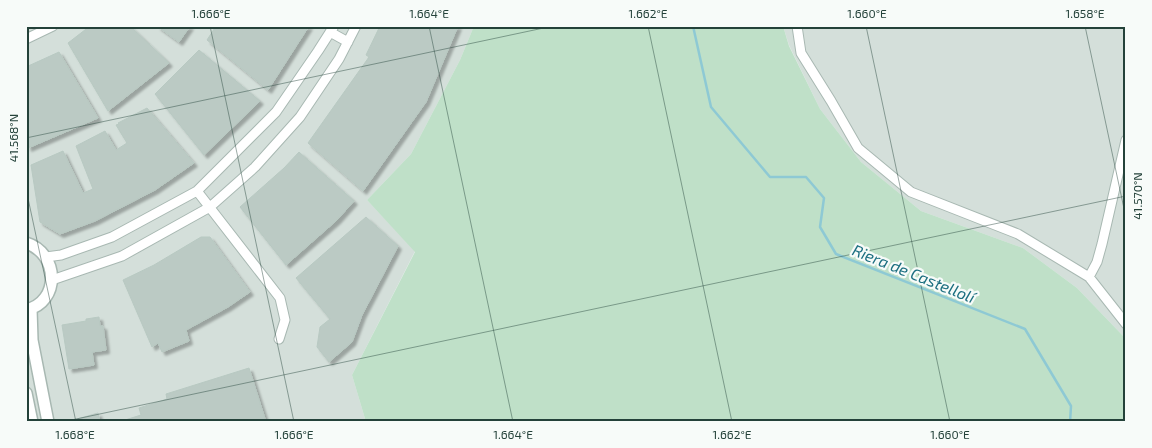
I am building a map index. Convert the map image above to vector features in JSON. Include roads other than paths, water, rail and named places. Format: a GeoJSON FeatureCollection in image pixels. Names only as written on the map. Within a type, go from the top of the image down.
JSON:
{"type":"FeatureCollection","features":[{"type":"Feature","properties":{"kind":"street"},"geometry":{"type":"LineString","coordinates":[[26,39],[53,26]]}},
{"type":"Feature","properties":{"kind":"street"},"geometry":{"type":"LineString","coordinates":[[52,280],[122,256],[210,207],[255,167],[300,117],[339,59],[356,26]]}},
{"type":"Feature","properties":{"kind":"street"},"geometry":{"type":"LineString","coordinates":[[797,26],[802,53],[858,148],[911,192],[1018,234],[1089,277],[1126,324]]}},
{"type":"Feature","properties":{"kind":"street"},"geometry":{"type":"LineString","coordinates":[[46,257],[61,255],[112,237],[197,191],[276,112],[332,29],[348,42]]}},
{"type":"Feature","properties":{"kind":"street"},"geometry":{"type":"LineString","coordinates":[[1089,277],[1100,253],[1126,140]]}},
{"type":"Feature","properties":{"kind":"street"},"geometry":{"type":"LineString","coordinates":[[197,191],[280,298],[285,320],[279,339]]}},
{"type":"Feature","properties":{"kind":"street"},"geometry":{"type":"LineString","coordinates":[[26,242],[40,250],[51,268],[52,280],[50,290],[39,304],[29,310],[32,340],[48,422]]}},
{"type":"Feature","properties":{"kind":"street"},"geometry":{"type":"LineString","coordinates":[[26,393],[32,422]]}},
{"type":"Feature","properties":{"kind":"waterway","name":"Riera de Castellolí"},"geometry":{"type":"LineString","coordinates":[[693,26],[711,107],[770,177],[806,177],[824,198],[820,227],[836,254],[1025,329],[1071,406],[1070,422]]}}]}
